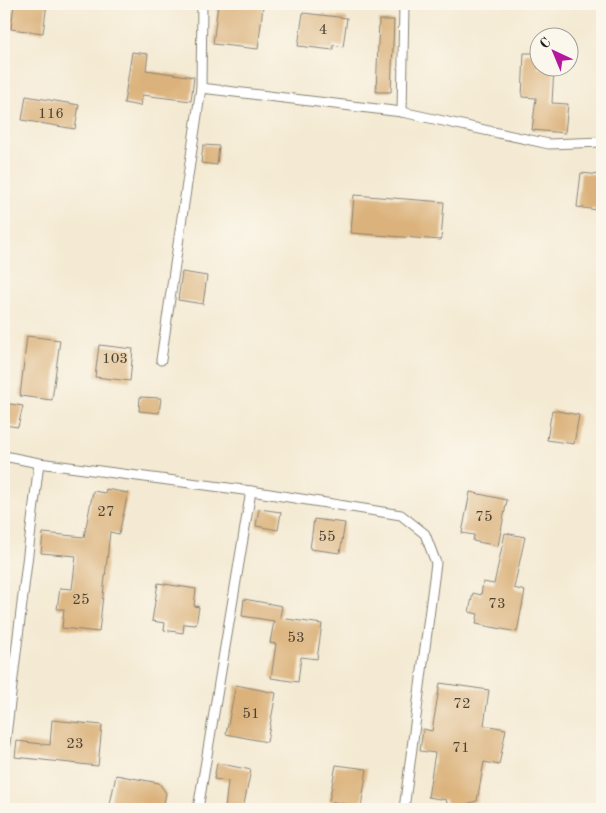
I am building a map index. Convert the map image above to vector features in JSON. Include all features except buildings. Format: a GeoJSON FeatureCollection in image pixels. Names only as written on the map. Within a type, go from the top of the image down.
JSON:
{"type":"FeatureCollection","features":[{"type":"Feature","properties":{"kind":"lane"},"geometry":{"type":"LineString","coordinates":[[161,360],[201,88],[202,4]]}},
{"type":"Feature","properties":{"kind":"lane"},"geometry":{"type":"LineString","coordinates":[[402,112],[404,4]]}},
{"type":"Feature","properties":{"kind":"lane"},"geometry":{"type":"LineString","coordinates":[[201,88],[402,112],[549,144],[602,142]]}},
{"type":"Feature","properties":{"kind":"lane"},"geometry":{"type":"LineString","coordinates":[[4,456],[39,463],[251,491],[400,515],[425,534],[436,563],[404,809]]}},
{"type":"Feature","properties":{"kind":"lane"},"geometry":{"type":"LineString","coordinates":[[4,752],[39,463]]}},
{"type":"Feature","properties":{"kind":"lane"},"geometry":{"type":"LineString","coordinates":[[198,809],[251,491]]}}]}
